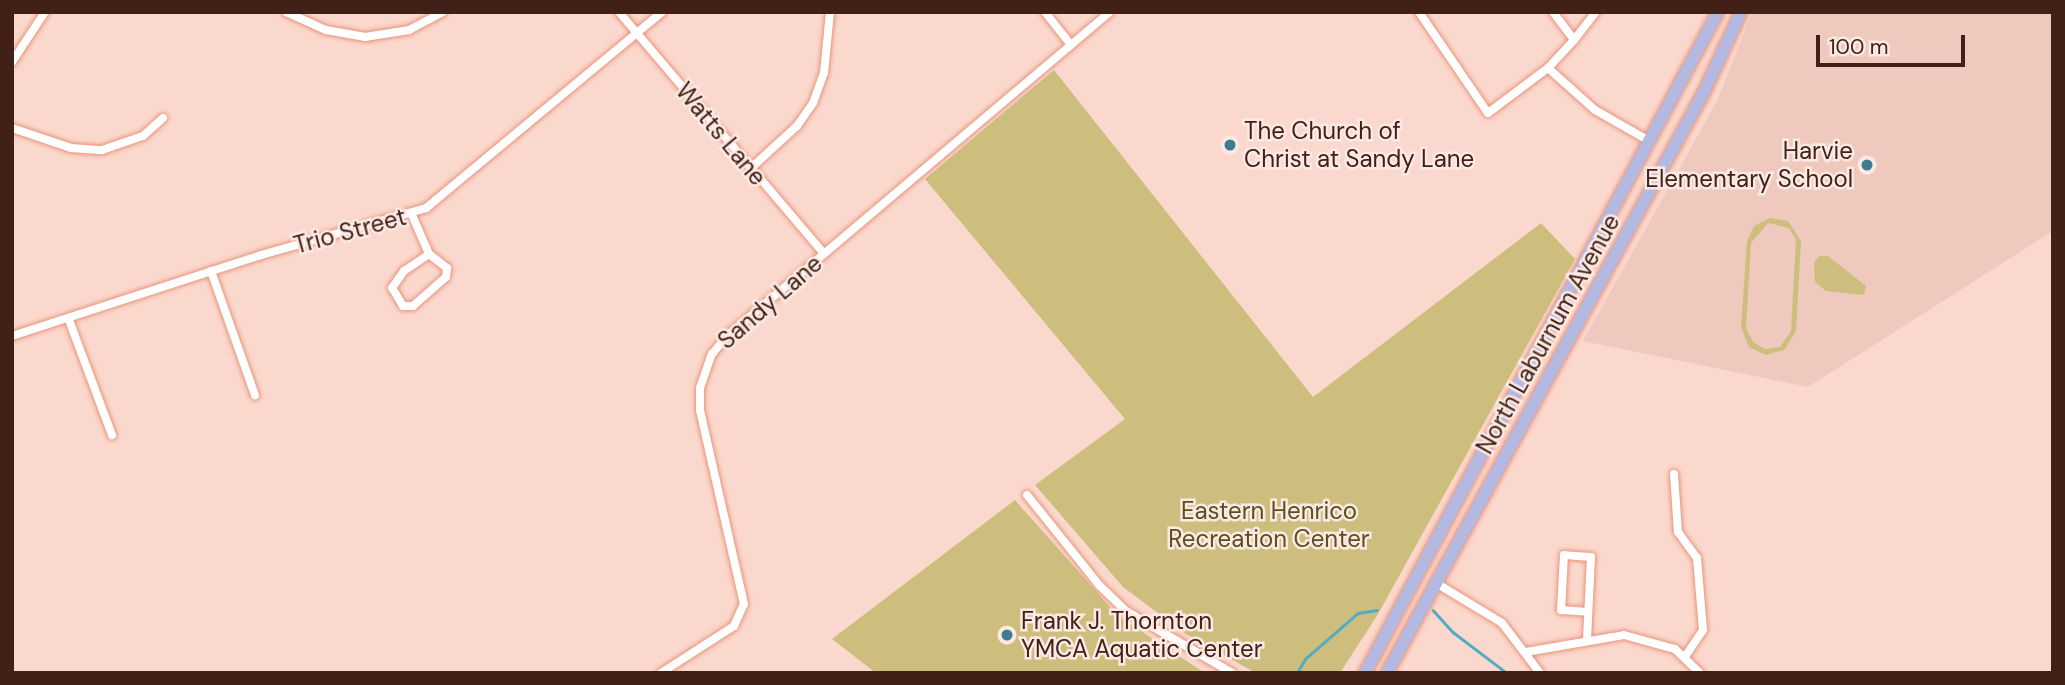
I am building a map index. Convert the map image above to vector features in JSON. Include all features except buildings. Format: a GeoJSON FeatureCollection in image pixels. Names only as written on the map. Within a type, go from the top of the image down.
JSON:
{"type":"FeatureCollection","features":[{"type":"Feature","properties":{"kind":"main road","name":"North Laburnum Avenue"},"geometry":{"type":"LineString","coordinates":[[1365,673],[1651,142],[1718,12]]}},
{"type":"Feature","properties":{"kind":"main road","name":"North Laburnum Avenue"},"geometry":{"type":"LineString","coordinates":[[1387,673],[1703,94],[1741,12]]}},
{"type":"Feature","properties":{"kind":"street"},"geometry":{"type":"LineString","coordinates":[[12,62],[45,12]]}},
{"type":"Feature","properties":{"kind":"street"},"geometry":{"type":"LineString","coordinates":[[286,12],[326,30],[365,37],[409,30],[443,12]]}},
{"type":"Feature","properties":{"kind":"street","name":"Watts Lane"},"geometry":{"type":"LineString","coordinates":[[619,12],[824,254]]}},
{"type":"Feature","properties":{"kind":"street","name":"Trio Street"},"geometry":{"type":"LineString","coordinates":[[12,336],[69,320],[211,271],[411,215],[465,180],[662,12]]}},
{"type":"Feature","properties":{"kind":"street"},"geometry":{"type":"LineString","coordinates":[[750,169],[797,126],[813,103],[824,73],[830,12]]}},
{"type":"Feature","properties":{"kind":"street"},"geometry":{"type":"LineString","coordinates":[[1045,12],[1071,45]]}},
{"type":"Feature","properties":{"kind":"street","name":"Sandy Lane"},"geometry":{"type":"LineString","coordinates":[[662,673],[734,626],[744,604],[703,426],[700,399],[704,371],[728,335],[1110,12]]}},
{"type":"Feature","properties":{"kind":"street"},"geometry":{"type":"LineString","coordinates":[[1419,12],[1488,113],[1548,68],[1596,12]]}},
{"type":"Feature","properties":{"kind":"street"},"geometry":{"type":"LineString","coordinates":[[1553,12],[1574,40]]}},
{"type":"Feature","properties":{"kind":"street"},"geometry":{"type":"LineString","coordinates":[[1548,68],[1595,110],[1651,142]]}},
{"type":"Feature","properties":{"kind":"street"},"geometry":{"type":"LineString","coordinates":[[12,128],[71,148],[102,150],[143,136],[163,118]]}},
{"type":"Feature","properties":{"kind":"street"},"geometry":{"type":"LineString","coordinates":[[411,215],[429,254],[443,262],[446,277],[413,306],[403,306],[392,288],[404,271],[429,254]]}},
{"type":"Feature","properties":{"kind":"street"},"geometry":{"type":"LineString","coordinates":[[211,271],[255,395]]}},
{"type":"Feature","properties":{"kind":"street"},"geometry":{"type":"LineString","coordinates":[[69,320],[112,435]]}},
{"type":"Feature","properties":{"kind":"street"},"geometry":{"type":"LineString","coordinates":[[1674,474],[1678,532],[1697,558],[1703,630],[1686,655]]}},
{"type":"Feature","properties":{"kind":"street"},"geometry":{"type":"LineString","coordinates":[[1027,495],[1099,585],[1126,611],[1231,673]]}},
{"type":"Feature","properties":{"kind":"street"},"geometry":{"type":"LineString","coordinates":[[1587,639],[1591,557],[1564,555],[1561,610],[1588,612]]}},
{"type":"Feature","properties":{"kind":"street"},"geometry":{"type":"LineString","coordinates":[[1436,583],[1502,623],[1540,673]]}},
{"type":"Feature","properties":{"kind":"street"},"geometry":{"type":"LineString","coordinates":[[1526,652],[1587,639],[1624,635],[1686,655],[1700,673]]}},
{"type":"Feature","properties":{"kind":"shaded area","name":"Harvie Elementary School"},"geometry":{"type":"Polygon","coordinates":[[[1752,12],[2053,12],[2053,231],[1808,387],[1583,341],[1718,99],[1752,12]]]}},
{"type":"Feature","properties":{"kind":"green space","name":"Eastern Henrico Recreation Center"},"geometry":{"type":"Polygon","coordinates":[[[1054,70],[1313,397],[1541,223],[1575,259],[1378,614],[1340,673],[1256,673],[1186,634],[1123,587],[1035,485],[1125,419],[925,179],[1054,70]]]}},
{"type":"Feature","properties":{"kind":"green space"},"geometry":{"type":"Polygon","coordinates":[[[1770,218],[1788,221],[1801,241],[1796,331],[1784,350],[1766,355],[1749,347],[1741,327],[1747,241],[1754,226],[1770,218]],[[1768,223],[1751,243],[1746,328],[1753,342],[1765,349],[1780,347],[1791,331],[1796,240],[1789,228],[1768,223]]]}},
{"type":"Feature","properties":{"kind":"green space"},"geometry":{"type":"Polygon","coordinates":[[[1819,256],[1828,256],[1866,286],[1864,295],[1826,291],[1815,282],[1814,263],[1819,256]]]}},
{"type":"Feature","properties":{"kind":"green space"},"geometry":{"type":"Polygon","coordinates":[[[1015,500],[1118,616],[1205,673],[876,673],[832,639],[1015,500]]]}},
{"type":"Feature","properties":{"kind":"waterway"},"geometry":{"type":"LineString","coordinates":[[1297,673],[1305,659],[1358,613],[1377,610]]}},
{"type":"Feature","properties":{"kind":"waterway"},"geometry":{"type":"LineString","coordinates":[[1433,610],[1453,632],[1507,673]]}},
{"type":"Feature","properties":{"kind":"place","name":"The Church of Christ at Sandy Lane"},"geometry":{"type":"Point","coordinates":[1230,145]}},
{"type":"Feature","properties":{"kind":"place","name":"Harvie Elementary School"},"geometry":{"type":"Point","coordinates":[1867,165]}},
{"type":"Feature","properties":{"kind":"place","name":"Frank J. Thornton YMCA Aquatic Center"},"geometry":{"type":"Point","coordinates":[1007,635]}}]}
